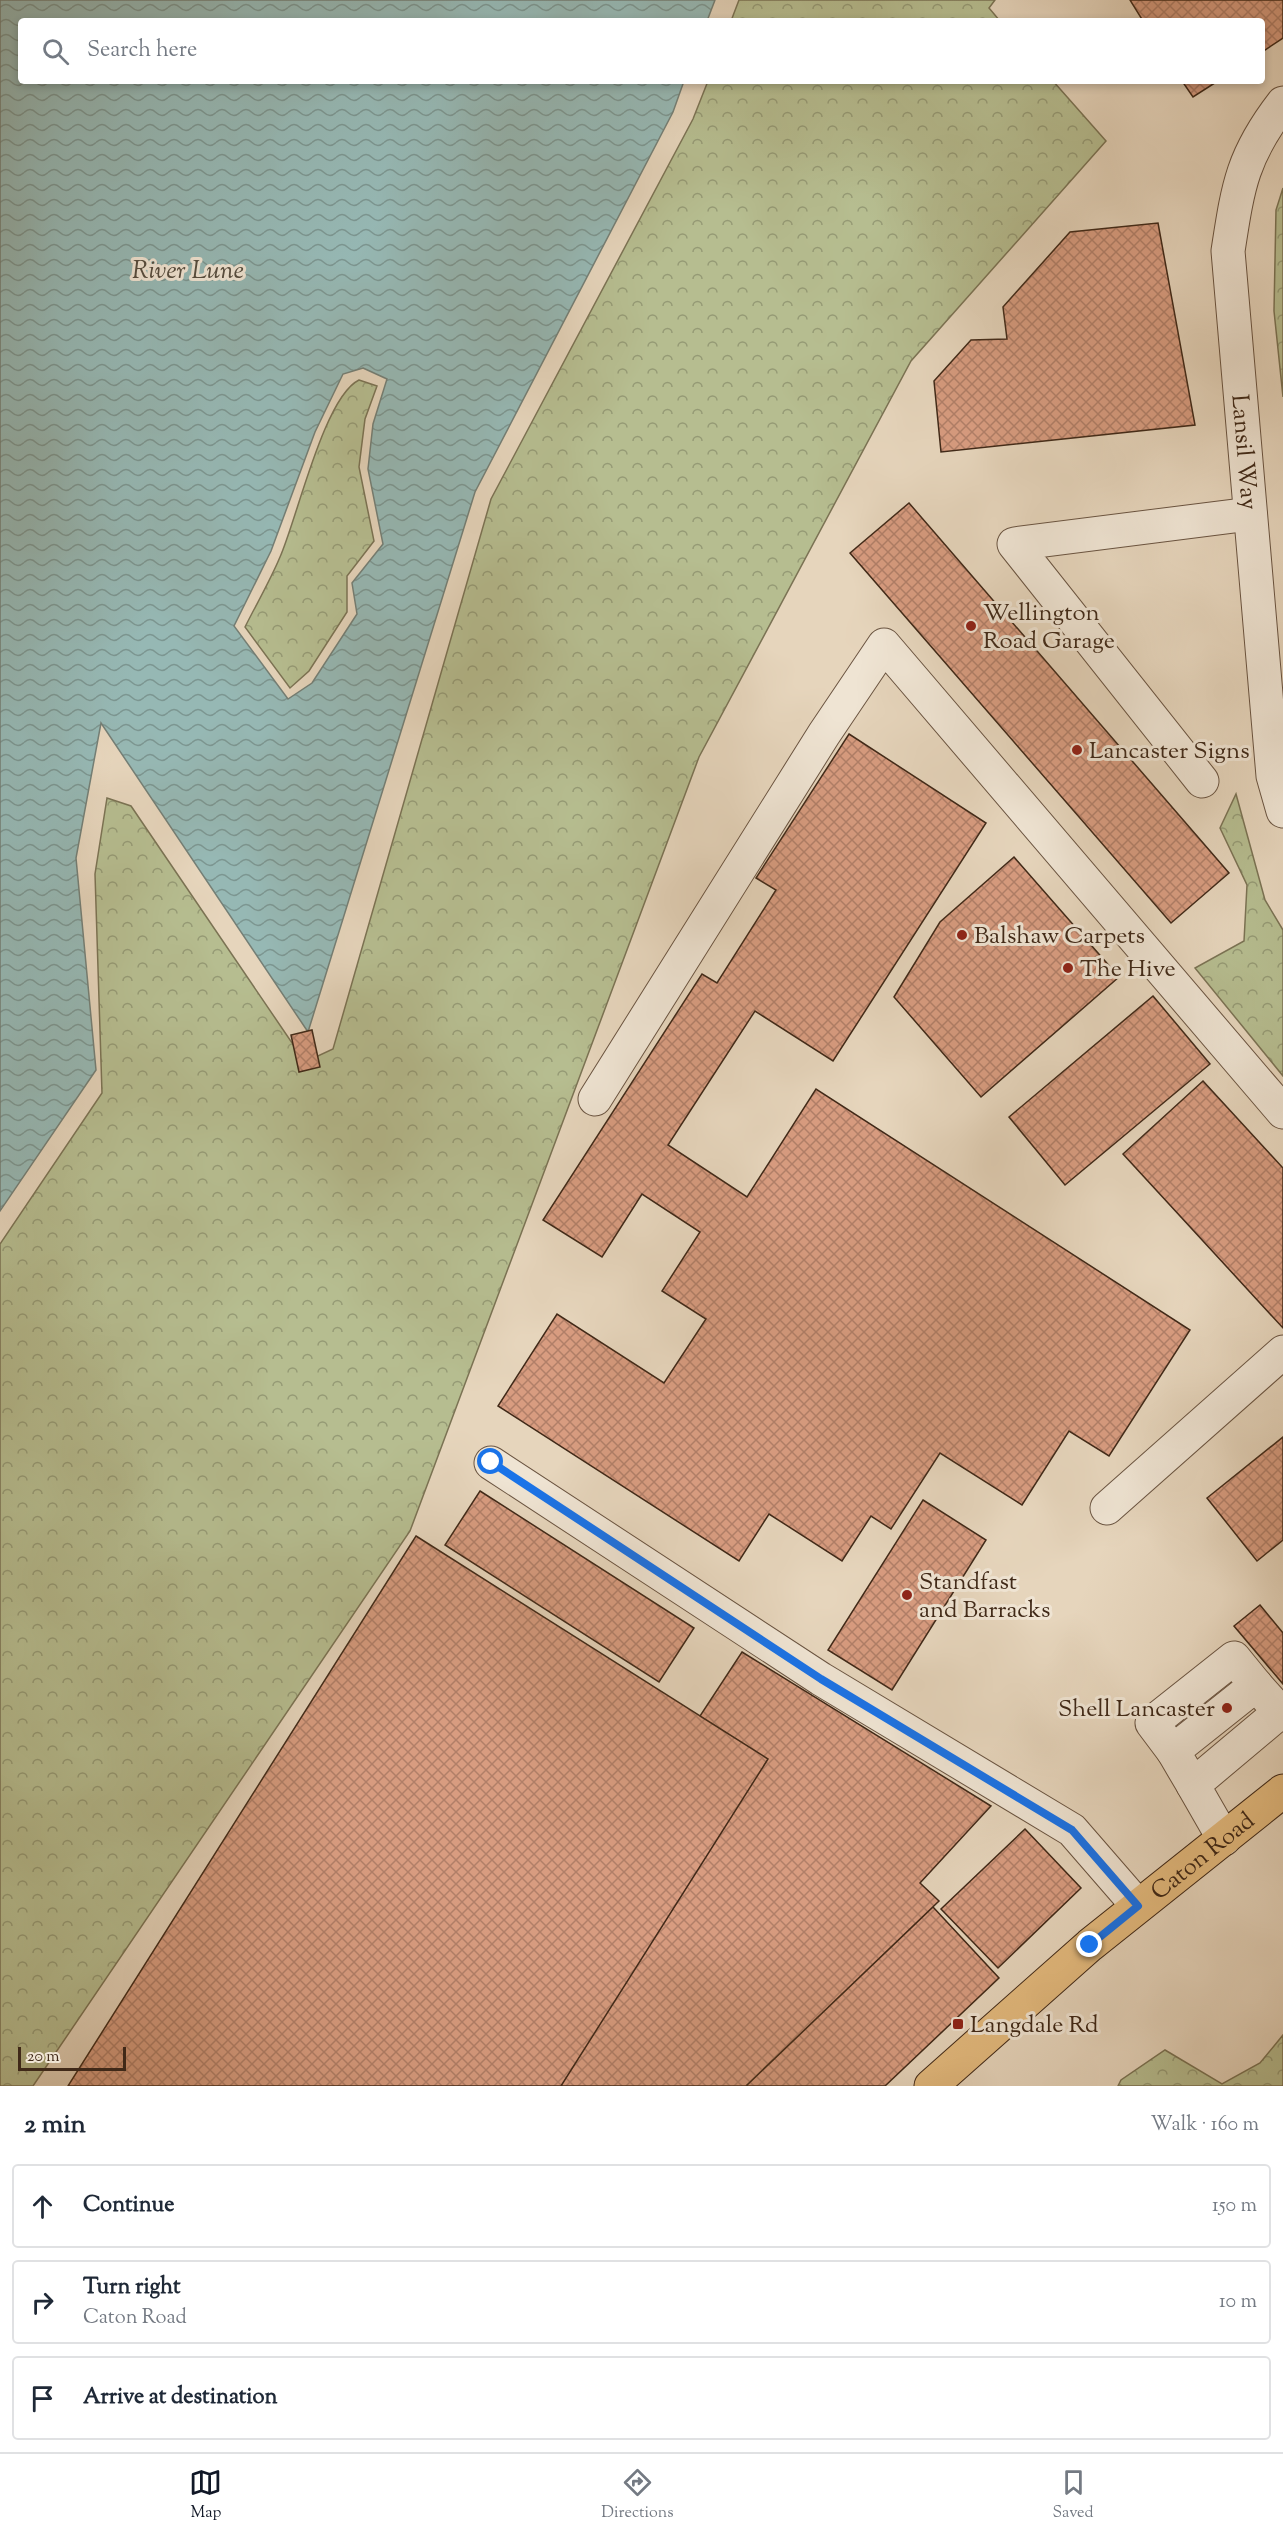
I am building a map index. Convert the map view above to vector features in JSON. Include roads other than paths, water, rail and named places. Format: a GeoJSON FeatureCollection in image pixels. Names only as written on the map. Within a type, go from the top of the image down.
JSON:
{"type":"FeatureCollection","features":[{"type":"Feature","properties":{"kind":"main road","name":"Caton Road"},"geometry":{"type":"LineString","coordinates":[[931,2086],[1040,1988],[1138,1906],[1283,1791]]}},
{"type":"Feature","properties":{"kind":"street","name":"Lansil Way"},"geometry":{"type":"LineString","coordinates":[[1283,103],[1262,130],[1246,160],[1237,191],[1228,251],[1250,514],[1283,811]]}},
{"type":"Feature","properties":{"kind":"street"},"geometry":{"type":"LineString","coordinates":[[1202,781],[1014,544],[1250,514]]}},
{"type":"Feature","properties":{"kind":"street"},"geometry":{"type":"LineString","coordinates":[[595,1099],[824,734],[884,645],[1283,1112]]}},
{"type":"Feature","properties":{"kind":"street"},"geometry":{"type":"LineString","coordinates":[[1107,1508],[1283,1352]]}},
{"type":"Feature","properties":{"kind":"street"},"geometry":{"type":"LineString","coordinates":[[491,1462],[821,1679],[1072,1830],[1138,1906]]}},
{"type":"Feature","properties":{"kind":"street"},"geometry":{"type":"LineString","coordinates":[[1193,1785],[1282,1713],[1256,1685],[1173,1751],[1224,1839]]}},
{"type":"Feature","properties":{"kind":"water","name":"River Lune"},"geometry":{"type":"Polygon","coordinates":[[[0,0],[715,0],[708,18],[18,18],[18,84],[683,84],[673,112],[475,492],[308,1032],[101,723],[76,858],[96,1070],[0,1211],[0,0]],[[363,368],[343,374],[315,432],[271,551],[234,626],[288,699],[312,683],[357,614],[352,583],[383,544],[368,469],[373,424],[387,379],[363,368]]]}},
{"type":"Feature","properties":{"kind":"place","name":"Wellington Road Garage"},"geometry":{"type":"Point","coordinates":[971,626]}},
{"type":"Feature","properties":{"kind":"place","name":"Lancaster Signs"},"geometry":{"type":"Point","coordinates":[1077,750]}},
{"type":"Feature","properties":{"kind":"place","name":"Balshaw Carpets"},"geometry":{"type":"Point","coordinates":[962,935]}},
{"type":"Feature","properties":{"kind":"place","name":"The Hive"},"geometry":{"type":"Point","coordinates":[1068,968]}},
{"type":"Feature","properties":{"kind":"place","name":"Standfast and Barracks"},"geometry":{"type":"Point","coordinates":[907,1595]}},
{"type":"Feature","properties":{"kind":"place","name":"Shell Lancaster"},"geometry":{"type":"Point","coordinates":[1227,1708]}},
{"type":"Feature","properties":{"kind":"place","name":"Langdale Rd"},"geometry":{"type":"Point","coordinates":[958,2024]}}]}
